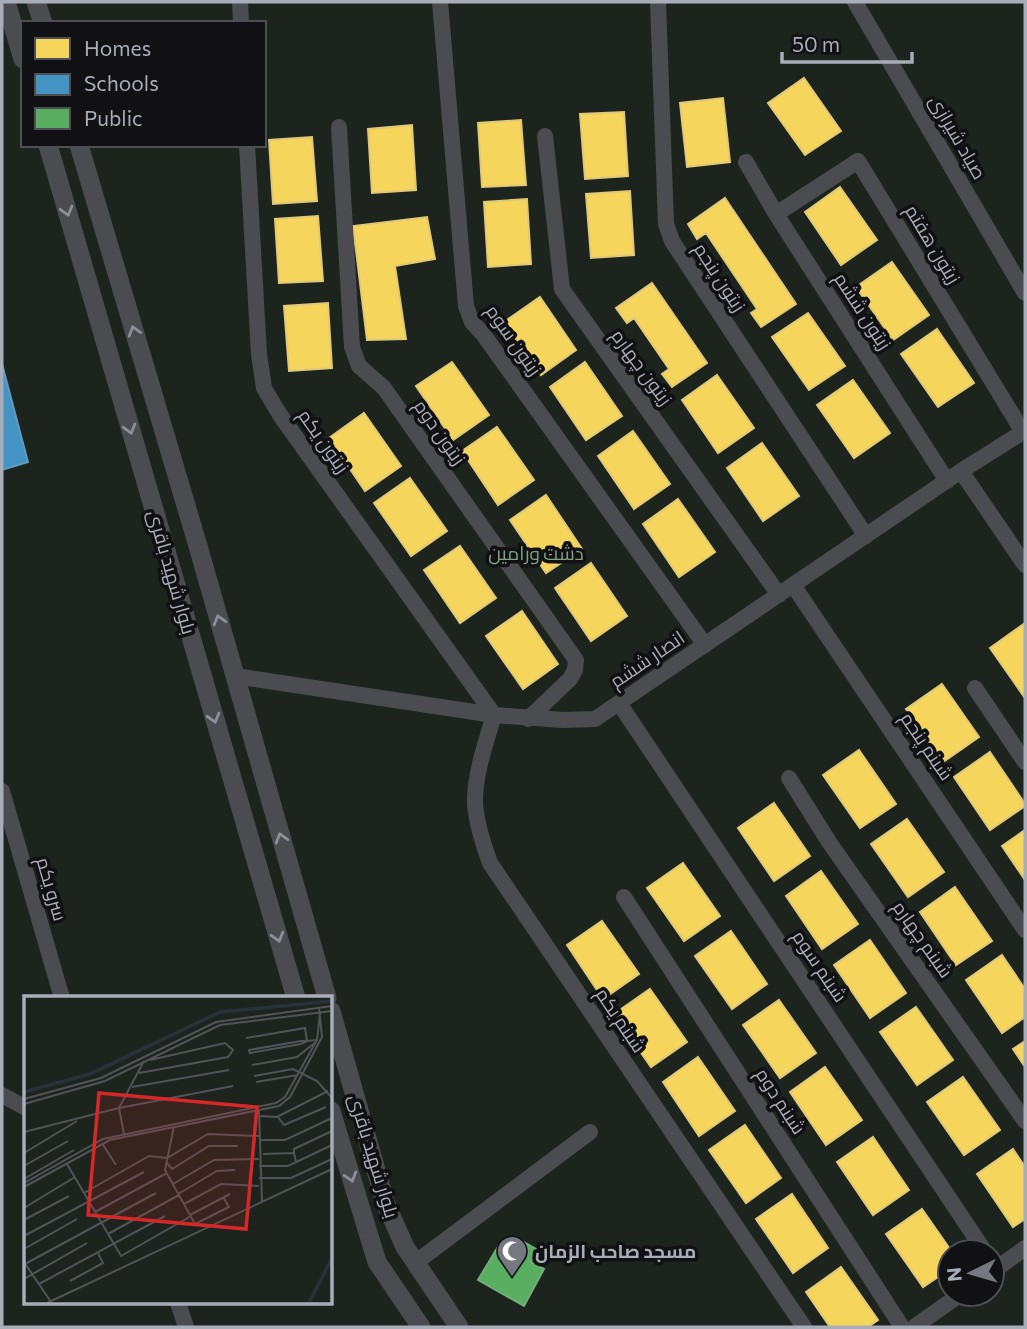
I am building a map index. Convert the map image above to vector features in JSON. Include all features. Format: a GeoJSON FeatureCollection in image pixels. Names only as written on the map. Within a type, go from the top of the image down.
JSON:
{"type":"FeatureCollection","features":[{"type":"Feature","properties":{"kind":"street"},"geometry":{"type":"LineString","coordinates":[[6,2],[21,52]]}},
{"type":"Feature","properties":{"kind":"street"},"geometry":{"type":"LineString","coordinates":[[36,2],[42,21]]}},
{"type":"Feature","properties":{"kind":"street"},"geometry":{"type":"LineString","coordinates":[[240,2],[241,21]]}},
{"type":"Feature","properties":{"kind":"street","name":"زیتون سوم"},"geometry":{"type":"LineString","coordinates":[[440,2],[466,306],[472,322],[705,645]]}},
{"type":"Feature","properties":{"kind":"street","name":"زیتون پنجم"},"geometry":{"type":"LineString","coordinates":[[658,2],[666,224],[672,241],[866,536]]}},
{"type":"Feature","properties":{"kind":"street","name":"صیاد شیرازی"},"geometry":{"type":"LineString","coordinates":[[855,2],[1025,293]]}},
{"type":"Feature","properties":{"kind":"street","name":"زیتون دوم"},"geometry":{"type":"LineString","coordinates":[[339,127],[352,347],[359,366],[384,388],[576,660],[570,679],[528,719]]}},
{"type":"Feature","properties":{"kind":"street","name":"زیتون چهارم"},"geometry":{"type":"LineString","coordinates":[[545,136],[562,289],[786,590]]}},
{"type":"Feature","properties":{"kind":"street","name":"بلوار شهید باقری"},"geometry":{"type":"LineString","coordinates":[[49,147],[295,996]]}},
{"type":"Feature","properties":{"kind":"street","name":"بلوار شهید باقری"},"geometry":{"type":"LineString","coordinates":[[80,147],[326,996]]}},
{"type":"Feature","properties":{"kind":"street","name":"زیتون یکم"},"geometry":{"type":"LineString","coordinates":[[247,147],[259,354],[264,388],[494,715]]}},
{"type":"Feature","properties":{"kind":"street","name":"زیتون هفتم"},"geometry":{"type":"LineString","coordinates":[[776,214],[858,161],[1023,432]]}},
{"type":"Feature","properties":{"kind":"street","name":"زیتون ششم"},"geometry":{"type":"LineString","coordinates":[[746,162],[776,214],[947,481]]}},
{"type":"Feature","properties":{"kind":"street","name":"انصار ششم"},"geometry":{"type":"LineString","coordinates":[[235,676],[494,715],[528,719],[595,719],[961,471],[1023,432]]}},
{"type":"Feature","properties":{"kind":"street"},"geometry":{"type":"LineString","coordinates":[[961,471],[1025,565]]}},
{"type":"Feature","properties":{"kind":"street","name":"شبنم پنجم"},"geometry":{"type":"LineString","coordinates":[[786,590],[1025,930]]}},
{"type":"Feature","properties":{"kind":"street"},"geometry":{"type":"LineString","coordinates":[[204,682],[235,676]]}},
{"type":"Feature","properties":{"kind":"street"},"geometry":{"type":"LineString","coordinates":[[975,688],[1025,762]]}},
{"type":"Feature","properties":{"kind":"street","name":"شبنم سوم"},"geometry":{"type":"LineString","coordinates":[[620,703],[976,1238]]}},
{"type":"Feature","properties":{"kind":"street","name":"شبنم یکم"},"geometry":{"type":"LineString","coordinates":[[494,715],[480,766],[475,804],[481,839],[490,863],[804,1327]]}},
{"type":"Feature","properties":{"kind":"street","name":"شبنم چهارم"},"geometry":{"type":"LineString","coordinates":[[789,778],[829,842],[1025,1121]]}},
{"type":"Feature","properties":{"kind":"street","name":"سرو یکم"},"geometry":{"type":"LineString","coordinates":[[2,790],[61,996]]}},
{"type":"Feature","properties":{"kind":"street","name":"شبنم دوم"},"geometry":{"type":"LineString","coordinates":[[624,897],[902,1327]]}},
{"type":"Feature","properties":{"kind":"street","name":"بلوار شهید باقری"},"geometry":{"type":"LineString","coordinates":[[332,1015],[385,1202],[405,1247],[459,1327]]}},
{"type":"Feature","properties":{"kind":"street"},"geometry":{"type":"LineString","coordinates":[[2,1096],[24,1107]]}},
{"type":"Feature","properties":{"kind":"street","name":"بلوار شهید باقری"},"geometry":{"type":"LineString","coordinates":[[332,1114],[377,1262],[421,1327]]}},
{"type":"Feature","properties":{"kind":"street"},"geometry":{"type":"LineString","coordinates":[[415,1263],[590,1132]]}},
{"type":"Feature","properties":{"kind":"street"},"geometry":{"type":"LineString","coordinates":[[1006,1260],[1025,1248]]}},
{"type":"Feature","properties":{"kind":"street"},"geometry":{"type":"LineString","coordinates":[[178,1304],[186,1327]]}},
{"type":"Feature","properties":{"kind":"street"},"geometry":{"type":"LineString","coordinates":[[914,1327],[941,1308]]}},
{"type":"Feature","properties":{"kind":"green space","name":"دشت ورامین"},"geometry":{"type":"Polygon","coordinates":[[[2,2],[1025,2],[1025,1327],[2,1327],[2,2]]]}},
{"type":"Feature","properties":{"kind":"building: Homes"},"geometry":{"type":"Polygon","coordinates":[[[804,78],[841,131],[805,155],[768,103],[804,78]]]}},
{"type":"Feature","properties":{"kind":"building: Homes"},"geometry":{"type":"Polygon","coordinates":[[[723,98],[730,162],[687,167],[680,103],[723,98]]]}},
{"type":"Feature","properties":{"kind":"building: Homes"},"geometry":{"type":"Polygon","coordinates":[[[624,112],[628,176],[585,179],[580,114],[624,112]]]}},
{"type":"Feature","properties":{"kind":"building: Homes"},"geometry":{"type":"Polygon","coordinates":[[[521,120],[526,185],[482,187],[478,123],[521,120]]]}},
{"type":"Feature","properties":{"kind":"building: Homes"},"geometry":{"type":"Polygon","coordinates":[[[412,125],[416,190],[372,193],[368,129],[412,125]]]}},
{"type":"Feature","properties":{"kind":"building: Homes"},"geometry":{"type":"Polygon","coordinates":[[[312,137],[317,201],[273,204],[269,140],[312,137]]]}},
{"type":"Feature","properties":{"kind":"building: Homes"},"geometry":{"type":"Polygon","coordinates":[[[840,187],[877,240],[841,265],[805,212],[840,187]]]}},
{"type":"Feature","properties":{"kind":"building: Homes"},"geometry":{"type":"Polygon","coordinates":[[[630,191],[634,255],[591,258],[586,194],[630,191]]]}},
{"type":"Feature","properties":{"kind":"building: Homes"},"geometry":{"type":"Polygon","coordinates":[[[725,198],[796,304],[761,327],[751,313],[757,309],[706,233],[697,239],[688,224],[725,198]]]}},
{"type":"Feature","properties":{"kind":"building: Homes"},"geometry":{"type":"Polygon","coordinates":[[[527,199],[531,264],[488,267],[484,202],[527,199]]]}},
{"type":"Feature","properties":{"kind":"building: Homes"},"geometry":{"type":"Polygon","coordinates":[[[318,216],[323,281],[279,283],[275,219],[318,216]]]}},
{"type":"Feature","properties":{"kind":"building: Homes"},"geometry":{"type":"Polygon","coordinates":[[[427,217],[435,259],[395,266],[406,339],[367,340],[353,226],[427,217]]]}},
{"type":"Feature","properties":{"kind":"building: Homes"},"geometry":{"type":"Polygon","coordinates":[[[892,262],[929,315],[893,340],[856,287],[892,262]]]}},
{"type":"Feature","properties":{"kind":"building: Homes"},"geometry":{"type":"Polygon","coordinates":[[[652,283],[707,363],[672,387],[662,374],[669,369],[634,318],[627,323],[616,308],[652,283]]]}},
{"type":"Feature","properties":{"kind":"building: Homes"},"geometry":{"type":"Polygon","coordinates":[[[540,297],[576,350],[541,375],[504,322],[540,297]]]}},
{"type":"Feature","properties":{"kind":"building: Homes"},"geometry":{"type":"Polygon","coordinates":[[[328,303],[332,368],[289,371],[284,306],[328,303]]]}},
{"type":"Feature","properties":{"kind":"building: Homes"},"geometry":{"type":"Polygon","coordinates":[[[808,313],[845,366],[809,390],[772,337],[808,313]]]}},
{"type":"Feature","properties":{"kind":"building: Homes"},"geometry":{"type":"Polygon","coordinates":[[[937,329],[974,383],[938,407],[901,354],[937,329]]]}},
{"type":"Feature","properties":{"kind":"building: Homes"},"geometry":{"type":"Polygon","coordinates":[[[452,362],[489,415],[453,440],[416,386],[452,362]]]}},
{"type":"Feature","properties":{"kind":"building: Homes"},"geometry":{"type":"Polygon","coordinates":[[[585,362],[622,416],[586,440],[550,387],[585,362]]]}},
{"type":"Feature","properties":{"kind":"building: Homes"},"geometry":{"type":"Polygon","coordinates":[[[717,375],[754,428],[718,453],[682,400],[717,375]]]}},
{"type":"Feature","properties":{"kind":"building: Homes"},"geometry":{"type":"Polygon","coordinates":[[[853,380],[890,433],[854,458],[817,405],[853,380]]]}},
{"type":"Feature","properties":{"kind":"building: Homes"},"geometry":{"type":"Polygon","coordinates":[[[364,413],[401,466],[365,491],[329,438],[364,413]]]}},
{"type":"Feature","properties":{"kind":"building: Homes"},"geometry":{"type":"Polygon","coordinates":[[[497,427],[534,480],[498,505],[462,451],[497,427]]]}},
{"type":"Feature","properties":{"kind":"building: Homes"},"geometry":{"type":"Polygon","coordinates":[[[633,431],[670,484],[634,509],[598,456],[633,431]]]}},
{"type":"Feature","properties":{"kind":"building: Homes"},"geometry":{"type":"Polygon","coordinates":[[[762,443],[799,496],[763,521],[727,468],[762,443]]]}},
{"type":"Feature","properties":{"kind":"building: Homes"},"geometry":{"type":"Polygon","coordinates":[[[410,478],[447,531],[411,556],[374,503],[410,478]]]}},
{"type":"Feature","properties":{"kind":"building: Homes"},"geometry":{"type":"Polygon","coordinates":[[[546,495],[582,549],[546,573],[510,520],[546,495]]]}},
{"type":"Feature","properties":{"kind":"building: Homes"},"geometry":{"type":"Polygon","coordinates":[[[678,499],[715,552],[679,577],[643,524],[678,499]]]}},
{"type":"Feature","properties":{"kind":"building: Homes"},"geometry":{"type":"Polygon","coordinates":[[[460,546],[496,598],[460,623],[424,570],[460,546]]]}},
{"type":"Feature","properties":{"kind":"building: Homes"},"geometry":{"type":"Polygon","coordinates":[[[591,563],[627,616],[591,641],[555,588],[591,563]]]}},
{"type":"Feature","properties":{"kind":"building: Homes"},"geometry":{"type":"Polygon","coordinates":[[[522,611],[558,664],[523,689],[486,636],[522,611]]]}},
{"type":"Feature","properties":{"kind":"building: Homes"},"geometry":{"type":"Polygon","coordinates":[[[1025,623],[1025,698],[990,648],[1025,623]]]}},
{"type":"Feature","properties":{"kind":"building: Homes"},"geometry":{"type":"Polygon","coordinates":[[[942,684],[979,737],[943,762],[906,709],[942,684]]]}},
{"type":"Feature","properties":{"kind":"building: Homes"},"geometry":{"type":"Polygon","coordinates":[[[859,750],[896,804],[860,828],[823,775],[859,750]]]}},
{"type":"Feature","properties":{"kind":"building: Homes"},"geometry":{"type":"Polygon","coordinates":[[[990,752],[1025,806],[990,830],[954,777],[990,752]]]}},
{"type":"Feature","properties":{"kind":"building: Homes"},"geometry":{"type":"Polygon","coordinates":[[[774,803],[810,856],[774,881],[738,828],[774,803]]]}},
{"type":"Feature","properties":{"kind":"building: Homes"},"geometry":{"type":"Polygon","coordinates":[[[907,819],[944,872],[908,897],[871,844],[907,819]]]}},
{"type":"Feature","properties":{"kind":"building: Homes"},"geometry":{"type":"Polygon","coordinates":[[[1025,830],[1025,880],[1002,846],[1025,830]]]}},
{"type":"Feature","properties":{"kind":"building: Homes"},"geometry":{"type":"Polygon","coordinates":[[[683,863],[720,916],[684,941],[647,888],[683,863]]]}},
{"type":"Feature","properties":{"kind":"building: Homes"},"geometry":{"type":"Polygon","coordinates":[[[821,871],[858,924],[822,949],[786,896],[821,871]]]}},
{"type":"Feature","properties":{"kind":"building: Homes"},"geometry":{"type":"Polygon","coordinates":[[[955,887],[992,941],[956,965],[920,912],[955,887]]]}},
{"type":"Feature","properties":{"kind":"building: Homes"},"geometry":{"type":"Polygon","coordinates":[[[602,921],[639,974],[603,999],[567,945],[602,921]]]}},
{"type":"Feature","properties":{"kind":"building: Homes"},"geometry":{"type":"Polygon","coordinates":[[[731,931],[767,984],[732,1009],[695,956],[731,931]]]}},
{"type":"Feature","properties":{"kind":"building: Homes"},"geometry":{"type":"Polygon","coordinates":[[[870,940],[906,993],[870,1018],[834,965],[870,940]]]}},
{"type":"Feature","properties":{"kind":"building: Homes"},"geometry":{"type":"Polygon","coordinates":[[[1002,955],[1025,989],[1025,1017],[1002,1033],[966,980],[1002,955]]]}},
{"type":"Feature","properties":{"kind":"building: Homes"},"geometry":{"type":"Polygon","coordinates":[[[650,989],[687,1042],[651,1067],[614,1014],[650,989]]]}},
{"type":"Feature","properties":{"kind":"building: Homes"},"geometry":{"type":"Polygon","coordinates":[[[779,1000],[816,1053],[780,1078],[743,1025],[779,1000]]]}},
{"type":"Feature","properties":{"kind":"building: Homes"},"geometry":{"type":"Polygon","coordinates":[[[916,1007],[953,1060],[917,1085],[880,1032],[916,1007]]]}},
{"type":"Feature","properties":{"kind":"building: Homes"},"geometry":{"type":"Polygon","coordinates":[[[1025,1041],[1025,1067],[1013,1049],[1025,1041]]]}},
{"type":"Feature","properties":{"kind":"building: Homes"},"geometry":{"type":"Polygon","coordinates":[[[698,1057],[735,1111],[699,1136],[663,1082],[698,1057]]]}},
{"type":"Feature","properties":{"kind":"building: Homes"},"geometry":{"type":"Polygon","coordinates":[[[825,1067],[862,1120],[826,1145],[790,1092],[825,1067]]]}},
{"type":"Feature","properties":{"kind":"building: Homes"},"geometry":{"type":"Polygon","coordinates":[[[963,1077],[1000,1130],[964,1155],[927,1102],[963,1077]]]}},
{"type":"Feature","properties":{"kind":"building: Homes"},"geometry":{"type":"Polygon","coordinates":[[[745,1125],[781,1178],[746,1203],[709,1150],[745,1125]]]}},
{"type":"Feature","properties":{"kind":"building: Homes"},"geometry":{"type":"Polygon","coordinates":[[[873,1137],[909,1190],[873,1215],[837,1162],[873,1137]]]}},
{"type":"Feature","properties":{"kind":"building: Homes"},"geometry":{"type":"Polygon","coordinates":[[[1013,1149],[1025,1167],[1025,1219],[1013,1227],[977,1174],[1013,1149]]]}},
{"type":"Feature","properties":{"kind":"building: Homes"},"geometry":{"type":"Polygon","coordinates":[[[792,1194],[828,1248],[793,1273],[756,1219],[792,1194]]]}},
{"type":"Feature","properties":{"kind":"building: Homes"},"geometry":{"type":"Polygon","coordinates":[[[922,1209],[942,1238],[936,1238],[936,1278],[923,1287],[886,1234],[922,1209]]]}},
{"type":"Feature","properties":{"kind":"building: Homes"},"geometry":{"type":"Polygon","coordinates":[[[841,1267],[878,1320],[868,1327],[830,1327],[806,1292],[841,1267]]]}},
{"type":"Feature","properties":{"kind":"building: Schools"},"geometry":{"type":"Polygon","coordinates":[[[2,364],[28,462],[2,470],[2,364]]]}},
{"type":"Feature","properties":{"kind":"building: Public","name":"مسجد صاحب الزمان"},"geometry":{"type":"Polygon","coordinates":[[[517,1238],[538,1250],[531,1262],[544,1269],[524,1306],[478,1280],[499,1245],[517,1238]]]}},
{"type":"Feature","properties":{"kind":"place","name":"مسجد صاحب الزمان"},"geometry":{"type":"Point","coordinates":[512,1278]}}]}
